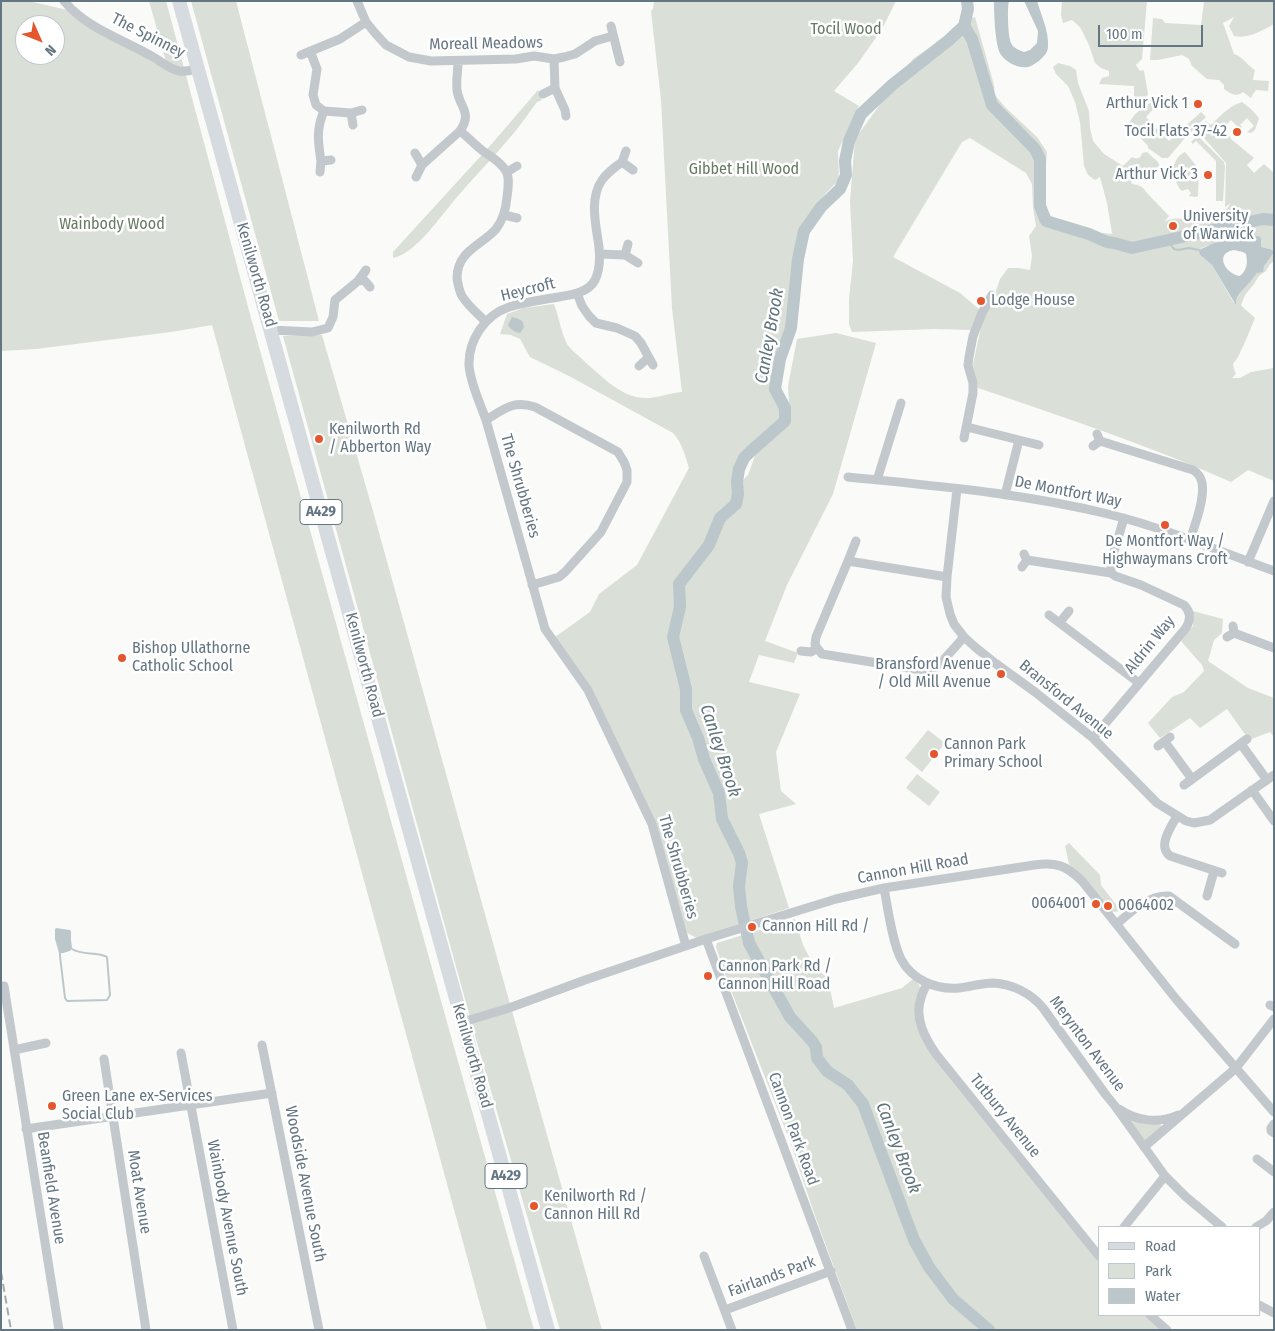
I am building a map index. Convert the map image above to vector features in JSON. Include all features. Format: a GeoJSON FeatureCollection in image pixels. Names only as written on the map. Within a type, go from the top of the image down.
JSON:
{"type":"FeatureCollection","features":[{"type":"Feature","properties":{"kind":"main road","name":"Kenilworth Road"},"geometry":{"type":"LineString","coordinates":[[179,1],[548,1330]]}},
{"type":"Feature","properties":{"kind":"street","name":"The Spinney"},"geometry":{"type":"LineString","coordinates":[[64,1],[72,11],[85,21],[167,66],[179,71],[198,69]]}},
{"type":"Feature","properties":{"kind":"street","name":"Moreall Meadows"},"geometry":{"type":"LineString","coordinates":[[357,1],[366,22],[380,39],[401,53],[419,60],[516,59],[534,56],[554,59],[570,56],[595,40],[613,36]]}},
{"type":"Feature","properties":{"kind":"street"},"geometry":{"type":"LineString","coordinates":[[362,110],[351,113],[324,111],[319,108],[313,98],[317,70],[306,53],[340,39],[366,22]]}},
{"type":"Feature","properties":{"kind":"street"},"geometry":{"type":"LineString","coordinates":[[611,26],[620,62]]}},
{"type":"Feature","properties":{"kind":"street","name":"Moreall Meadows"},"geometry":{"type":"LineString","coordinates":[[554,59],[555,88],[566,110],[566,116]]}},
{"type":"Feature","properties":{"kind":"street"},"geometry":{"type":"LineString","coordinates":[[416,177],[422,165],[460,131],[466,119],[466,112],[457,91],[458,61]]}},
{"type":"Feature","properties":{"kind":"street"},"geometry":{"type":"LineString","coordinates":[[543,94],[555,88]]}},
{"type":"Feature","properties":{"kind":"street"},"geometry":{"type":"LineString","coordinates":[[320,172],[321,161],[318,132],[320,119],[324,111]]}},
{"type":"Feature","properties":{"kind":"street"},"geometry":{"type":"LineString","coordinates":[[351,113],[354,125]]}},
{"type":"Feature","properties":{"kind":"street"},"geometry":{"type":"LineString","coordinates":[[460,131],[481,150],[499,162],[507,172],[509,185],[504,215],[497,228],[472,247],[460,262],[457,273],[462,296],[486,322]]}},
{"type":"Feature","properties":{"kind":"street","name":"Heycroft"},"geometry":{"type":"LineString","coordinates":[[486,420],[475,391],[469,366],[472,344],[478,332],[497,313],[508,308],[576,293],[586,289],[595,280],[600,254],[594,199],[603,179],[622,162],[626,151]]}},
{"type":"Feature","properties":{"kind":"street"},"geometry":{"type":"LineString","coordinates":[[415,154],[422,165]]}},
{"type":"Feature","properties":{"kind":"street"},"geometry":{"type":"LineString","coordinates":[[321,161],[331,160]]}},
{"type":"Feature","properties":{"kind":"street"},"geometry":{"type":"LineString","coordinates":[[622,162],[633,170]]}},
{"type":"Feature","properties":{"kind":"street"},"geometry":{"type":"LineString","coordinates":[[507,172],[518,166]]}},
{"type":"Feature","properties":{"kind":"street"},"geometry":{"type":"LineString","coordinates":[[504,215],[517,218]]}},
{"type":"Feature","properties":{"kind":"street"},"geometry":{"type":"LineString","coordinates":[[625,255],[628,244]]}},
{"type":"Feature","properties":{"kind":"street"},"geometry":{"type":"LineString","coordinates":[[600,254],[625,255],[638,263]]}},
{"type":"Feature","properties":{"kind":"street"},"geometry":{"type":"LineString","coordinates":[[271,330],[312,332],[328,328],[333,317],[335,300],[358,281],[366,270]]}},
{"type":"Feature","properties":{"kind":"street"},"geometry":{"type":"LineString","coordinates":[[358,281],[364,280],[370,287]]}},
{"type":"Feature","properties":{"kind":"street"},"geometry":{"type":"LineString","coordinates":[[576,293],[582,306],[596,322],[617,328],[634,336],[641,343],[651,361],[639,366]]}},
{"type":"Feature","properties":{"kind":"street"},"geometry":{"type":"LineString","coordinates":[[964,438],[973,393],[973,383],[968,365],[969,339],[992,295]]}},
{"type":"Feature","properties":{"kind":"street"},"geometry":{"type":"LineString","coordinates":[[877,480],[902,400]]}},
{"type":"Feature","properties":{"kind":"street","name":"The Shrubberies"},"geometry":{"type":"LineString","coordinates":[[532,584],[559,577],[601,532],[626,482],[627,470],[618,452],[535,407],[518,404],[486,420],[532,584],[545,629],[591,695],[652,824],[686,946]]}},
{"type":"Feature","properties":{"kind":"street"},"geometry":{"type":"LineString","coordinates":[[967,427],[1042,446]]}},
{"type":"Feature","properties":{"kind":"street"},"geometry":{"type":"LineString","coordinates":[[1005,495],[1019,440]]}},
{"type":"Feature","properties":{"kind":"street"},"geometry":{"type":"LineString","coordinates":[[1097,440],[1198,473],[1202,482],[1201,502],[1190,540]]}},
{"type":"Feature","properties":{"kind":"street","name":"De Montfort Way"},"geometry":{"type":"LineString","coordinates":[[848,477],[1058,503],[1124,518],[1274,571]]}},
{"type":"Feature","properties":{"kind":"street","name":"Bransford Avenue"},"geometry":{"type":"LineString","coordinates":[[957,489],[947,578],[948,609],[954,624],[990,660],[1035,692],[1093,738],[1153,799],[1186,821],[1194,823],[1210,820],[1271,777]]}},
{"type":"Feature","properties":{"kind":"street"},"geometry":{"type":"LineString","coordinates":[[1248,562],[1272,512],[1274,501]]}},
{"type":"Feature","properties":{"kind":"street"},"geometry":{"type":"LineString","coordinates":[[1024,560],[1111,573],[1111,562],[1124,518]]}},
{"type":"Feature","properties":{"kind":"street"},"geometry":{"type":"LineString","coordinates":[[856,541],[816,637],[817,648],[822,654],[927,671],[939,665],[964,636]]}},
{"type":"Feature","properties":{"kind":"street"},"geometry":{"type":"LineString","coordinates":[[848,561],[947,578]]}},
{"type":"Feature","properties":{"kind":"street","name":"Aldrin Way"},"geometry":{"type":"LineString","coordinates":[[1093,738],[1186,628],[1190,615],[1188,609],[1178,601],[1111,573]]}},
{"type":"Feature","properties":{"kind":"street"},"geometry":{"type":"LineString","coordinates":[[1060,622],[1069,611]]}},
{"type":"Feature","properties":{"kind":"street"},"geometry":{"type":"LineString","coordinates":[[1050,615],[1139,683]]}},
{"type":"Feature","properties":{"kind":"street"},"geometry":{"type":"LineString","coordinates":[[1231,632],[1274,648]]}},
{"type":"Feature","properties":{"kind":"street"},"geometry":{"type":"LineString","coordinates":[[802,651],[811,652],[817,648]]}},
{"type":"Feature","properties":{"kind":"street"},"geometry":{"type":"LineString","coordinates":[[1164,742],[1188,782],[1244,742],[1271,777]]}},
{"type":"Feature","properties":{"kind":"street"},"geometry":{"type":"LineString","coordinates":[[1252,790],[1274,821]]}},
{"type":"Feature","properties":{"kind":"street"},"geometry":{"type":"LineString","coordinates":[[1177,816],[1164,846],[1170,856],[1218,872],[1207,896]]}},
{"type":"Feature","properties":{"kind":"street","name":"Cannon Hill Road"},"geometry":{"type":"LineString","coordinates":[[463,1022],[509,1008],[706,939],[836,899],[884,888],[1051,863],[1063,866],[1075,874],[1176,999],[1274,1112]]}},
{"type":"Feature","properties":{"kind":"street","name":"Merynton Avenue"},"geometry":{"type":"LineString","coordinates":[[884,888],[896,947],[905,966],[927,984],[950,989],[1000,984],[1013,987],[1032,997],[1043,1008],[1165,1176],[1185,1196],[1221,1226]]}},
{"type":"Feature","properties":{"kind":"street"},"geometry":{"type":"LineString","coordinates":[[1116,924],[1144,903],[1159,896],[1169,896],[1235,944]]}},
{"type":"Feature","properties":{"kind":"street","name":"Cannon Park Road"},"geometry":{"type":"LineString","coordinates":[[706,939],[852,1330]]}},
{"type":"Feature","properties":{"kind":"street","name":"Tutbury Avenue"},"geometry":{"type":"LineString","coordinates":[[927,984],[920,999],[919,1011],[924,1034],[931,1046],[1098,1255]]}},
{"type":"Feature","properties":{"kind":"street","name":"Beanfield Avenue"},"geometry":{"type":"LineString","coordinates":[[4,986],[5,1013],[14,1050],[59,1330]]}},
{"type":"Feature","properties":{"kind":"street"},"geometry":{"type":"LineString","coordinates":[[1144,1147],[1236,1068],[1274,1019]]}},
{"type":"Feature","properties":{"kind":"street"},"geometry":{"type":"LineString","coordinates":[[14,1050],[46,1043]]}},
{"type":"Feature","properties":{"kind":"street","name":"Woodside Avenue South"},"geometry":{"type":"LineString","coordinates":[[262,1045],[319,1330]]}},
{"type":"Feature","properties":{"kind":"street","name":"Wainbody Avenue South"},"geometry":{"type":"LineString","coordinates":[[181,1053],[233,1330]]}},
{"type":"Feature","properties":{"kind":"street","name":"Moat Avenue"},"geometry":{"type":"LineString","coordinates":[[104,1059],[146,1330]]}},
{"type":"Feature","properties":{"kind":"street"},"geometry":{"type":"LineString","coordinates":[[26,1129],[272,1093]]}},
{"type":"Feature","properties":{"kind":"street"},"geometry":{"type":"LineString","coordinates":[[1115,1106],[1139,1119],[1156,1121],[1174,1117],[1189,1109]]}},
{"type":"Feature","properties":{"kind":"street"},"geometry":{"type":"LineString","coordinates":[[1274,1124],[1271,1131],[1274,1133]]}},
{"type":"Feature","properties":{"kind":"street"},"geometry":{"type":"LineString","coordinates":[[1257,1159],[1274,1172]]}},
{"type":"Feature","properties":{"kind":"street"},"geometry":{"type":"LineString","coordinates":[[1125,1226],[1165,1176]]}},
{"type":"Feature","properties":{"kind":"street"},"geometry":{"type":"LineString","coordinates":[[1259,1226],[1274,1212]]}},
{"type":"Feature","properties":{"kind":"street"},"geometry":{"type":"LineString","coordinates":[[1259,1226],[1274,1224]]}},
{"type":"Feature","properties":{"kind":"street","name":"Fairlands Park"},"geometry":{"type":"LineString","coordinates":[[704,1256],[732,1330]]}},
{"type":"Feature","properties":{"kind":"street","name":"Fairlands Park"},"geometry":{"type":"LineString","coordinates":[[724,1310],[831,1271]]}},
{"type":"Feature","properties":{"kind":"street"},"geometry":{"type":"LineString","coordinates":[[1260,1306],[1274,1313]]}},
{"type":"Feature","properties":{"kind":"street"},"geometry":{"type":"LineString","coordinates":[[1151,1316],[1167,1330]]}},
{"type":"Feature","properties":{"kind":"green space","name":"Wainbody Wood"},"geometry":{"type":"Polygon","coordinates":[[[1,1],[28,1],[72,11],[167,65],[149,1],[166,1],[251,318],[534,1330],[487,1330],[212,325],[36,349],[1,351],[1,1]]]}},
{"type":"Feature","properties":{"kind":"green space"},"geometry":{"type":"Polygon","coordinates":[[[191,1],[236,1],[319,321],[279,321],[191,1]]]}},
{"type":"Feature","properties":{"kind":"green space"},"geometry":{"type":"Polygon","coordinates":[[[654,1],[896,1],[882,29],[858,63],[834,91],[859,106],[838,151],[839,180],[812,211],[800,231],[787,330],[777,357],[771,389],[783,409],[783,421],[758,441],[743,457],[738,466],[736,476],[736,487],[748,475],[756,453],[790,422],[788,386],[797,339],[836,333],[876,343],[833,494],[787,585],[765,641],[798,653],[794,663],[759,655],[749,682],[800,694],[776,752],[781,791],[796,804],[759,814],[789,908],[697,938],[687,933],[655,822],[593,690],[555,637],[590,612],[599,594],[637,565],[689,468],[686,458],[681,445],[673,433],[569,376],[530,357],[520,339],[511,335],[500,334],[507,314],[524,308],[554,304],[567,344],[615,387],[629,395],[642,398],[682,392],[672,308],[661,100],[651,11],[654,1]]]}},
{"type":"Feature","properties":{"kind":"green space"},"geometry":{"type":"Polygon","coordinates":[[[1062,1],[1147,1],[1142,59],[1136,65],[1140,71],[1144,71],[1148,94],[1134,109],[1127,110],[1128,107],[1121,106],[1108,99],[1134,100],[1134,86],[1099,84],[1102,78],[1109,76],[1109,71],[1095,63],[1080,27],[1072,20],[1063,23],[1061,15],[1062,1]]]}},
{"type":"Feature","properties":{"kind":"green space"},"geometry":{"type":"Polygon","coordinates":[[[1274,1],[1274,24],[1260,32],[1239,37],[1234,36],[1229,26],[1234,17],[1223,23],[1234,54],[1255,70],[1253,80],[1269,81],[1268,91],[1256,90],[1251,98],[1243,92],[1238,95],[1231,93],[1224,89],[1224,85],[1219,80],[1207,79],[1192,66],[1189,59],[1182,55],[1150,60],[1153,18],[1162,19],[1165,23],[1201,25],[1204,2],[1274,1]]]}},
{"type":"Feature","properties":{"kind":"green space"},"geometry":{"type":"Polygon","coordinates":[[[975,17],[994,85],[995,95],[1037,137],[1047,152],[1045,175],[1046,204],[1049,218],[1101,233],[1113,234],[1100,177],[1095,180],[1088,175],[1084,166],[1080,122],[1075,102],[1068,86],[1056,74],[1053,67],[1058,63],[1070,66],[1076,70],[1078,83],[1089,111],[1093,141],[1104,154],[1123,166],[1132,157],[1138,158],[1142,153],[1147,152],[1158,162],[1160,167],[1145,181],[1146,176],[1141,168],[1127,169],[1132,184],[1142,187],[1169,216],[1164,222],[1176,219],[1208,221],[1217,219],[1224,213],[1231,203],[1225,207],[1226,163],[1197,130],[1206,121],[1211,125],[1229,109],[1242,102],[1259,118],[1255,130],[1251,133],[1247,132],[1254,126],[1247,118],[1240,125],[1242,127],[1240,129],[1231,120],[1224,127],[1231,139],[1254,158],[1247,165],[1254,173],[1264,164],[1274,173],[1274,261],[1259,276],[1245,295],[1241,305],[1255,318],[1233,364],[1236,374],[1232,378],[1240,378],[1251,372],[1274,368],[1274,481],[1248,470],[1231,482],[1137,444],[978,388],[973,364],[984,313],[994,297],[1000,279],[1008,268],[1030,270],[1032,256],[1029,236],[1036,226],[1032,184],[1026,173],[970,138],[962,142],[893,257],[960,293],[980,310],[973,330],[934,329],[852,332],[849,324],[849,299],[853,261],[850,201],[855,139],[913,59],[947,35],[962,20],[975,17]],[[1254,236],[1206,246],[1200,249],[1200,255],[1212,265],[1234,303],[1249,281],[1256,274],[1262,272],[1270,249],[1261,247],[1261,240],[1254,236]]]}},
{"type":"Feature","properties":{"kind":"green space"},"geometry":{"type":"Polygon","coordinates":[[[538,90],[542,100],[537,102],[511,136],[437,222],[411,249],[393,258],[393,252],[489,147],[538,90]]]}},
{"type":"Feature","properties":{"kind":"green space"},"geometry":{"type":"Polygon","coordinates":[[[1153,102],[1158,104],[1146,117],[1169,141],[1201,112],[1206,117],[1168,158],[1162,158],[1148,148],[1137,134],[1134,134],[1129,125],[1132,118],[1138,112],[1153,102]]]}},
{"type":"Feature","properties":{"kind":"green space"},"geometry":{"type":"Polygon","coordinates":[[[1197,136],[1224,162],[1223,201],[1216,201],[1216,161],[1196,141],[1193,144],[1191,142],[1197,136]]]}},
{"type":"Feature","properties":{"kind":"green space"},"geometry":{"type":"Polygon","coordinates":[[[1185,152],[1199,169],[1198,196],[1196,197],[1189,196],[1191,193],[1188,189],[1182,191],[1179,188],[1172,173],[1177,158],[1185,152]]]}},
{"type":"Feature","properties":{"kind":"green space"},"geometry":{"type":"Polygon","coordinates":[[[322,335],[602,1330],[560,1330],[474,1032],[283,336],[322,335]]]}},
{"type":"Feature","properties":{"kind":"green space"},"geometry":{"type":"Polygon","coordinates":[[[1193,611],[1223,619],[1222,633],[1214,640],[1208,661],[1248,688],[1274,698],[1274,737],[1270,732],[1249,740],[1227,709],[1200,728],[1190,718],[1160,738],[1148,723],[1172,697],[1184,692],[1204,671],[1202,665],[1181,641],[1193,626],[1193,611]]]}},
{"type":"Feature","properties":{"kind":"green space"},"geometry":{"type":"Polygon","coordinates":[[[928,730],[945,743],[922,772],[905,758],[928,730]]]}},
{"type":"Feature","properties":{"kind":"green space"},"geometry":{"type":"Polygon","coordinates":[[[917,774],[940,792],[929,806],[906,788],[917,774]]]}},
{"type":"Feature","properties":{"kind":"green space"},"geometry":{"type":"Polygon","coordinates":[[[1069,843],[1100,875],[1101,885],[1121,911],[1112,912],[1069,864],[1065,846],[1069,843]]]}},
{"type":"Feature","properties":{"kind":"green space"},"geometry":{"type":"Polygon","coordinates":[[[795,919],[803,945],[813,964],[828,979],[834,1008],[902,988],[913,979],[919,984],[918,1026],[1058,1211],[1098,1260],[1098,1316],[1147,1316],[1163,1330],[857,1330],[791,1144],[727,980],[716,947],[717,943],[795,919]]]}},
{"type":"Feature","properties":{"kind":"green space"},"geometry":{"type":"Polygon","coordinates":[[[1132,1121],[1160,1124],[1162,1127],[1145,1141],[1132,1121]]]}},
{"type":"Feature","properties":{"kind":"water"},"geometry":{"type":"Polygon","coordinates":[[[994,1],[1009,1],[1008,22],[1010,40],[1016,49],[1024,52],[1030,50],[1037,43],[1038,31],[1024,1],[1037,1],[1046,29],[1048,46],[1046,53],[1037,63],[1028,67],[1020,67],[1009,62],[1001,55],[996,37],[994,1]]]}},
{"type":"Feature","properties":{"kind":"water"},"geometry":{"type":"Polygon","coordinates":[[[1258,236],[1261,238],[1261,247],[1274,252],[1264,266],[1263,272],[1257,273],[1240,294],[1236,305],[1212,265],[1200,255],[1199,250],[1214,243],[1258,236]],[[1234,250],[1228,252],[1224,255],[1223,259],[1226,268],[1230,272],[1240,276],[1246,269],[1247,263],[1246,254],[1234,250]]]}},
{"type":"Feature","properties":{"kind":"water"},"geometry":{"type":"Polygon","coordinates":[[[512,317],[523,322],[524,327],[520,333],[508,325],[512,317]]]}},
{"type":"Feature","properties":{"kind":"water"},"geometry":{"type":"Polygon","coordinates":[[[56,928],[71,931],[72,948],[70,951],[59,953],[55,939],[56,928]]]}},
{"type":"Feature","properties":{"kind":"waterway","name":"Canley Brook"},"geometry":{"type":"LineString","coordinates":[[967,1],[968,9],[964,26],[892,85],[861,114],[849,141],[845,161],[846,175],[840,189],[821,207],[804,231],[798,259],[791,328],[780,359],[775,389],[785,408],[785,421],[744,458],[739,469],[736,504],[720,518],[709,545],[679,584],[680,607],[673,637],[686,689],[686,710],[719,793],[722,819],[742,863],[739,886],[741,907],[749,943],[790,1017],[816,1047],[817,1058],[827,1071],[848,1085],[863,1104],[914,1240],[929,1267],[953,1299],[989,1330]]}},
{"type":"Feature","properties":{"kind":"waterway"},"geometry":{"type":"LineString","coordinates":[[964,26],[972,39],[992,105],[1035,149],[1040,159],[1040,206],[1046,221],[1089,234],[1107,242],[1132,248],[1263,219],[1274,220]]}},
{"type":"Feature","properties":{"kind":"waterway"},"geometry":{"type":"LineString","coordinates":[[1167,240],[1174,249],[1189,248],[1199,250]]}},
{"type":"Feature","properties":{"kind":"waterway"},"geometry":{"type":"LineString","coordinates":[[60,953],[65,998],[67,1001],[107,1000],[110,995],[107,957],[72,949]]}},
{"type":"Feature","properties":{"kind":"railway"},"geometry":{"type":"LineString","coordinates":[[1,1272],[11,1330]]}},
{"type":"Feature","properties":{"kind":"place","name":"Arthur Vick 1"},"geometry":{"type":"Point","coordinates":[1198,104]}},
{"type":"Feature","properties":{"kind":"place","name":"Tocil Flats 37-42"},"geometry":{"type":"Point","coordinates":[1237,132]}},
{"type":"Feature","properties":{"kind":"place","name":"Arthur Vick 3"},"geometry":{"type":"Point","coordinates":[1208,175]}},
{"type":"Feature","properties":{"kind":"place","name":"University of Warwick"},"geometry":{"type":"Point","coordinates":[1173,226]}},
{"type":"Feature","properties":{"kind":"place","name":"Lodge House"},"geometry":{"type":"Point","coordinates":[981,301]}},
{"type":"Feature","properties":{"kind":"place","name":"Kenilworth Rd / Abberton Way"},"geometry":{"type":"Point","coordinates":[319,439]}},
{"type":"Feature","properties":{"kind":"place","name":"De Montfort Way / Highwaymans Croft"},"geometry":{"type":"Point","coordinates":[1165,525]}},
{"type":"Feature","properties":{"kind":"place","name":"Bishop Ullathorne Catholic School"},"geometry":{"type":"Point","coordinates":[122,658]}},
{"type":"Feature","properties":{"kind":"place","name":"Bransford Avenue / Old Mill Avenue"},"geometry":{"type":"Point","coordinates":[1001,674]}},
{"type":"Feature","properties":{"kind":"place","name":"Cannon Park Primary School"},"geometry":{"type":"Point","coordinates":[934,754]}},
{"type":"Feature","properties":{"kind":"place","name":"0064001"},"geometry":{"type":"Point","coordinates":[1096,904]}},
{"type":"Feature","properties":{"kind":"place","name":"0064002"},"geometry":{"type":"Point","coordinates":[1108,906]}},
{"type":"Feature","properties":{"kind":"place","name":"Cannon Hill Rd /"},"geometry":{"type":"Point","coordinates":[752,927]}},
{"type":"Feature","properties":{"kind":"place","name":"Cannon Park Rd / Cannon Hill Road"},"geometry":{"type":"Point","coordinates":[708,976]}},
{"type":"Feature","properties":{"kind":"place","name":"Green Lane ex-Services Social Club"},"geometry":{"type":"Point","coordinates":[52,1106]}},
{"type":"Feature","properties":{"kind":"place","name":"Kenilworth Rd / Cannon Hill Rd"},"geometry":{"type":"Point","coordinates":[534,1206]}},
{"type":"Feature","properties":{"kind":"park label","name":"Tocil Wood"},"geometry":{"type":"Point","coordinates":[846,30]}},
{"type":"Feature","properties":{"kind":"park label","name":"Gibbet Hill Wood"},"geometry":{"type":"Point","coordinates":[744,170]}}]}
